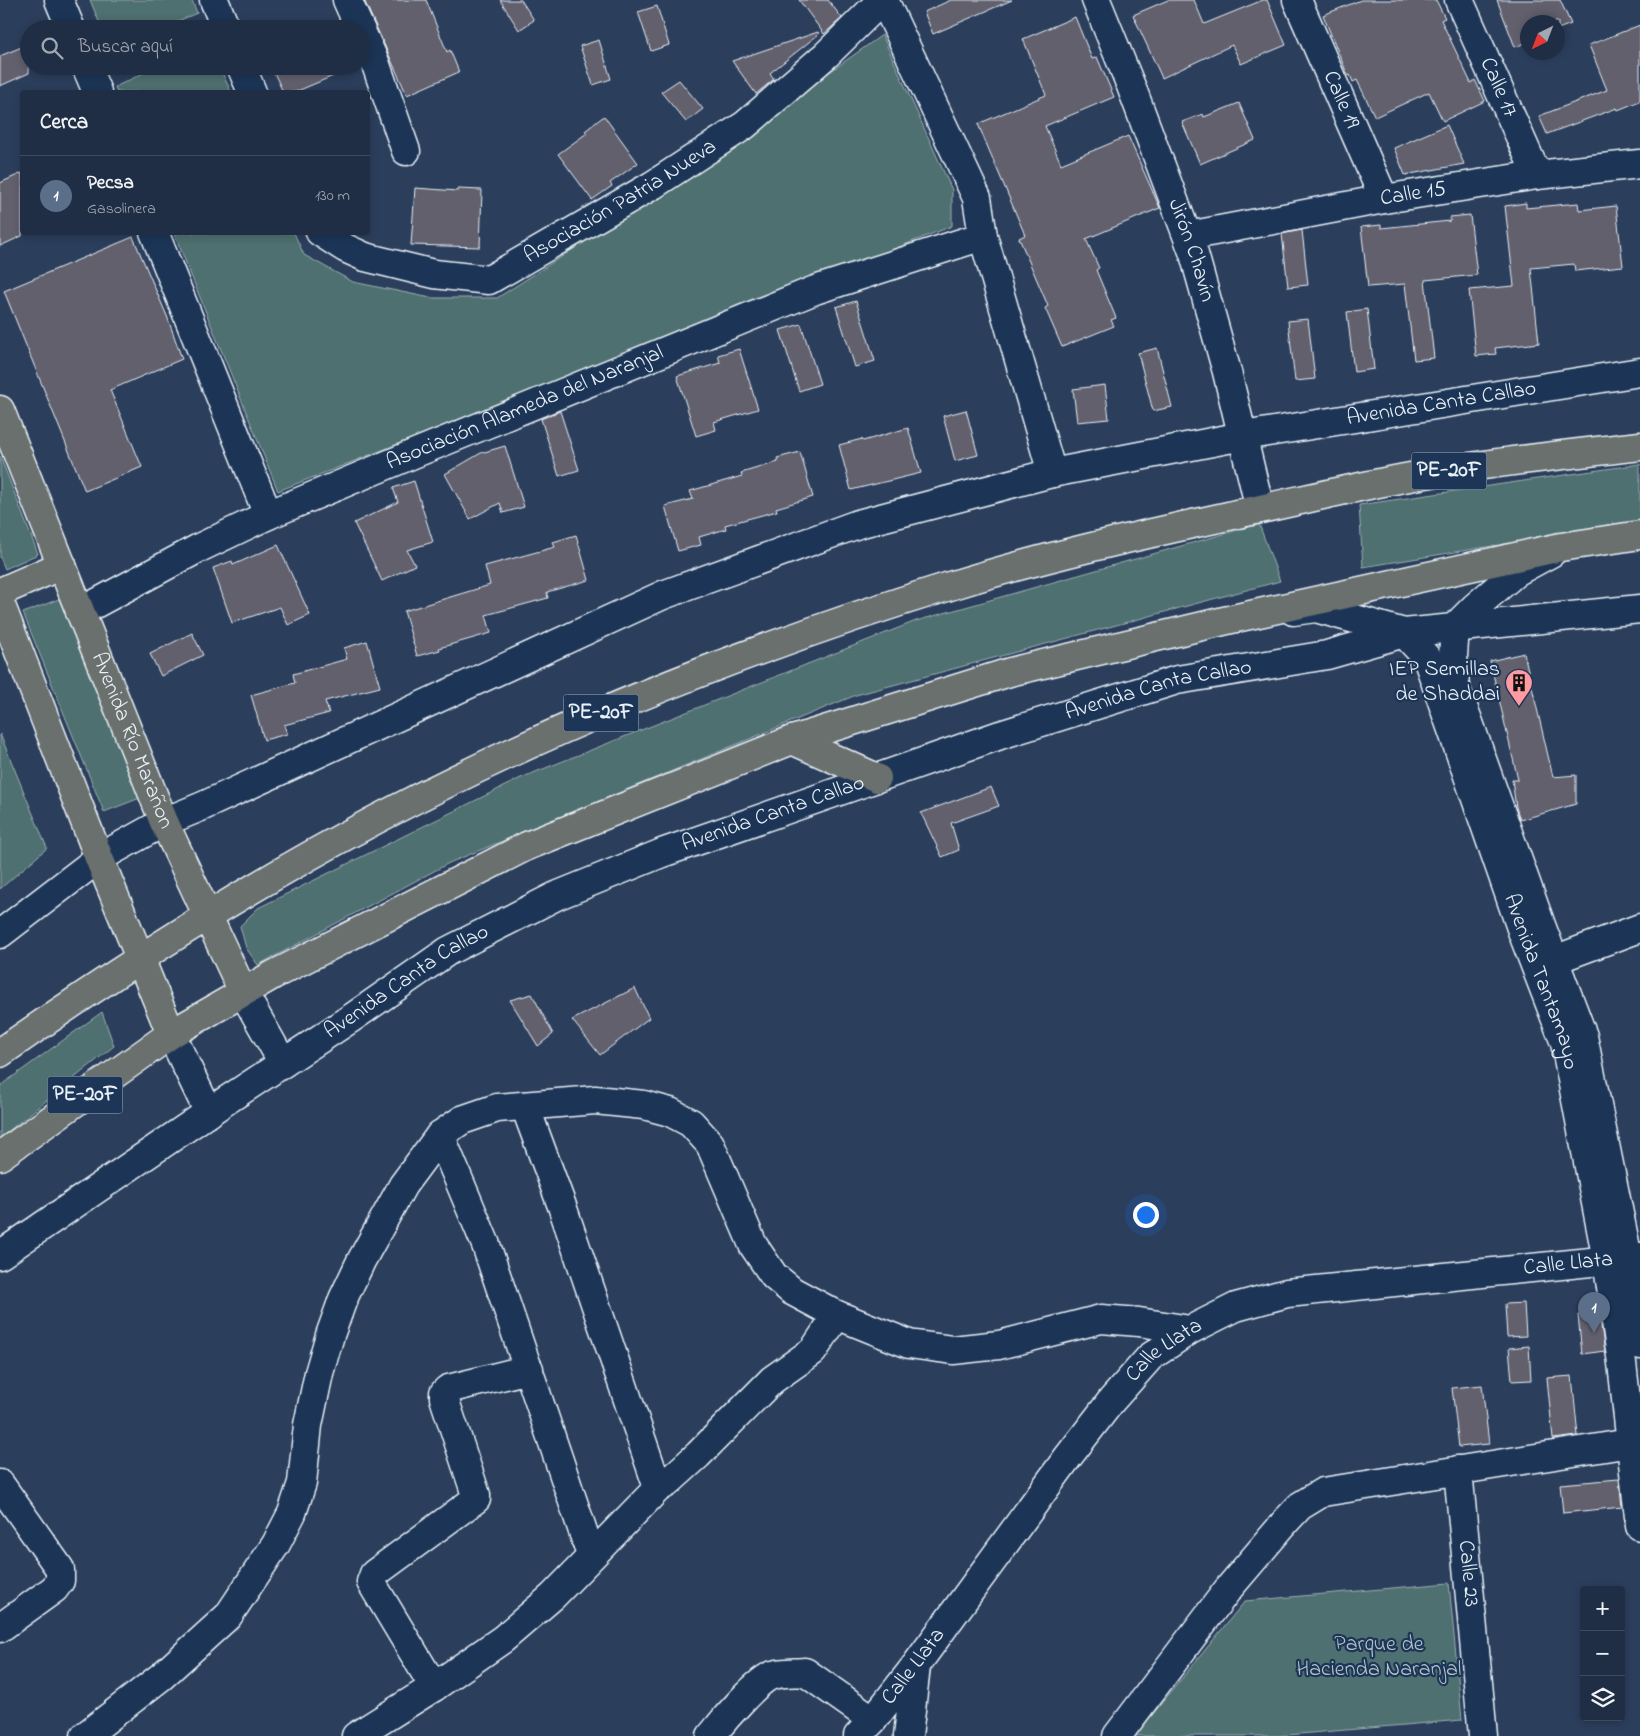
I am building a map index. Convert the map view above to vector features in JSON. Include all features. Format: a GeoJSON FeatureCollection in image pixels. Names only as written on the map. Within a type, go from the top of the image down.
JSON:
{"type":"FeatureCollection","features":[{"type":"Feature","properties":{"kind":"main road","name":"Avenida Río Marañon"},"geometry":{"type":"LineString","coordinates":[[0,410],[164,822],[243,992]]}},
{"type":"Feature","properties":{"kind":"main road","name":"PE-20F"},"geometry":{"type":"LineString","coordinates":[[0,1053],[141,958],[241,895],[378,819],[518,750],[661,687],[808,632],[956,583],[1108,542],[1330,493],[1462,468],[1640,446]]}},
{"type":"Feature","properties":{"kind":"main road","name":"PE-20F"},"geometry":{"type":"LineString","coordinates":[[0,1156],[171,1034],[273,975],[527,846],[792,740],[1010,672],[1232,619],[1561,547],[1640,536]]}},
{"type":"Feature","properties":{"kind":"main road"},"geometry":{"type":"LineString","coordinates":[[62,565],[1,608],[99,858],[171,1034]]}},
{"type":"Feature","properties":{"kind":"main road"},"geometry":{"type":"LineString","coordinates":[[792,740],[877,778]]}},
{"type":"Feature","properties":{"kind":"street"},"geometry":{"type":"LineString","coordinates":[[60,0],[68,20]]}},
{"type":"Feature","properties":{"kind":"street"},"geometry":{"type":"LineString","coordinates":[[214,0],[222,20]]}},
{"type":"Feature","properties":{"kind":"street"},"geometry":{"type":"LineString","coordinates":[[347,0],[356,20]]}},
{"type":"Feature","properties":{"kind":"street"},"geometry":{"type":"LineString","coordinates":[[883,0],[977,198],[983,236],[1052,473]]}},
{"type":"Feature","properties":{"kind":"street","name":"Asociación Patria Nueva"},"geometry":{"type":"LineString","coordinates":[[325,235],[345,248],[365,257],[434,274],[489,280],[653,185],[745,125],[826,55],[883,0]]}},
{"type":"Feature","properties":{"kind":"street","name":"Jirón Chavín"},"geometry":{"type":"LineString","coordinates":[[1096,0],[1188,236],[1243,436],[1260,509]]}},
{"type":"Feature","properties":{"kind":"street","name":"Calle 19"},"geometry":{"type":"LineString","coordinates":[[1297,0],[1384,199]]}},
{"type":"Feature","properties":{"kind":"street","name":"Calle 17"},"geometry":{"type":"LineString","coordinates":[[1459,0],[1537,175]]}},
{"type":"Feature","properties":{"kind":"street"},"geometry":{"type":"LineString","coordinates":[[370,51],[406,151]]}},
{"type":"Feature","properties":{"kind":"street"},"geometry":{"type":"LineString","coordinates":[[90,75],[96,90]]}},
{"type":"Feature","properties":{"kind":"street"},"geometry":{"type":"LineString","coordinates":[[245,75],[251,90]]}},
{"type":"Feature","properties":{"kind":"street","name":"Calle 15"},"geometry":{"type":"LineString","coordinates":[[1188,236],[1384,199],[1537,175],[1640,164]]}},
{"type":"Feature","properties":{"kind":"street"},"geometry":{"type":"LineString","coordinates":[[155,235],[268,514]]}},
{"type":"Feature","properties":{"kind":"street","name":"Asociación Alameda del Naranjal"},"geometry":{"type":"LineString","coordinates":[[80,612],[199,548],[268,514],[815,290],[983,236]]}},
{"type":"Feature","properties":{"kind":"street","name":"Avenida Canta Callao"},"geometry":{"type":"LineString","coordinates":[[0,934],[99,858],[164,822],[203,806],[663,596],[858,524],[1052,473],[1243,436],[1640,372]]}},
{"type":"Feature","properties":{"kind":"street"},"geometry":{"type":"LineString","coordinates":[[1455,627],[1516,572],[1561,547]]}},
{"type":"Feature","properties":{"kind":"street"},"geometry":{"type":"LineString","coordinates":[[1232,619],[1316,608],[1404,633]]}},
{"type":"Feature","properties":{"kind":"street","name":"Avenida Canta Callao"},"geometry":{"type":"LineString","coordinates":[[0,1255],[283,1063],[353,1018],[448,951],[556,896],[662,852],[1000,735],[1177,680],[1327,655],[1404,633],[1640,609]]}},
{"type":"Feature","properties":{"kind":"street","name":"Avenida Tantamayo"},"geometry":{"type":"LineString","coordinates":[[1455,627],[1453,656],[1455,687],[1583,1036],[1640,1345]]}},
{"type":"Feature","properties":{"kind":"street","name":"Avenida Tantamayo"},"geometry":{"type":"LineString","coordinates":[[1404,633],[1427,658],[1520,925],[1565,1043],[1625,1258],[1622,1363],[1640,1526]]}},
{"type":"Feature","properties":{"kind":"street"},"geometry":{"type":"LineString","coordinates":[[1554,960],[1640,928]]}},
{"type":"Feature","properties":{"kind":"street","name":"Avenida Río Marañon"},"geometry":{"type":"LineString","coordinates":[[243,992],[283,1063]]}},
{"type":"Feature","properties":{"kind":"street"},"geometry":{"type":"LineString","coordinates":[[171,1034],[209,1113]]}},
{"type":"Feature","properties":{"kind":"street"},"geometry":{"type":"LineString","coordinates":[[85,1736],[162,1676],[228,1616],[276,1544],[292,1513],[302,1483],[308,1425],[319,1373],[330,1334],[344,1299],[361,1261],[403,1186],[440,1135],[462,1120],[497,1108],[552,1102],[595,1100],[644,1105],[670,1112],[691,1123],[710,1144],[752,1245],[774,1276],[792,1291],[837,1315],[910,1344],[953,1350],[999,1345],[1100,1319],[1139,1322],[1190,1330]]}},
{"type":"Feature","properties":{"kind":"street"},"geometry":{"type":"LineString","coordinates":[[525,1106],[562,1206],[658,1488]]}},
{"type":"Feature","properties":{"kind":"street"},"geometry":{"type":"LineString","coordinates":[[440,1135],[486,1245],[530,1369],[591,1555]]}},
{"type":"Feature","properties":{"kind":"street","name":"Calle Llata"},"geometry":{"type":"LineString","coordinates":[[866,1728],[916,1665],[1112,1400],[1150,1358],[1190,1330],[1236,1307],[1287,1293],[1625,1258]]}},
{"type":"Feature","properties":{"kind":"street"},"geometry":{"type":"LineString","coordinates":[[356,1736],[434,1688],[504,1639],[553,1596],[658,1488],[667,1483],[698,1455],[772,1380],[813,1351],[837,1315]]}},
{"type":"Feature","properties":{"kind":"street"},"geometry":{"type":"LineString","coordinates":[[434,1688],[371,1582],[374,1574],[476,1499],[444,1393],[448,1389],[530,1369]]}},
{"type":"Feature","properties":{"kind":"street"},"geometry":{"type":"LineString","coordinates":[[1117,1736],[1229,1588],[1300,1506],[1323,1492],[1630,1443]]}},
{"type":"Feature","properties":{"kind":"street","name":"Calle 23"},"geometry":{"type":"LineString","coordinates":[[1458,1470],[1483,1736]]}},
{"type":"Feature","properties":{"kind":"street"},"geometry":{"type":"LineString","coordinates":[[0,1484],[60,1570],[60,1581],[54,1589],[0,1628]]}},
{"type":"Feature","properties":{"kind":"street"},"geometry":{"type":"LineString","coordinates":[[908,1736],[916,1665]]}},
{"type":"Feature","properties":{"kind":"street"},"geometry":{"type":"LineString","coordinates":[[712,1736],[726,1715],[772,1675],[805,1672],[866,1728]]}},
{"type":"Feature","properties":{"kind":"green space"},"geometry":{"type":"Polygon","coordinates":[[[90,0],[192,0],[197,13],[180,20],[98,20],[90,0]]]}},
{"type":"Feature","properties":{"kind":"green space"},"geometry":{"type":"Polygon","coordinates":[[[882,35],[952,190],[952,226],[278,491],[175,235],[295,235],[304,255],[353,282],[431,298],[497,298],[636,209],[882,35]]]}},
{"type":"Feature","properties":{"kind":"green space"},"geometry":{"type":"Polygon","coordinates":[[[140,75],[223,75],[230,90],[116,90],[115,87],[140,75]]]}},
{"type":"Feature","properties":{"kind":"green space"},"geometry":{"type":"Polygon","coordinates":[[[0,456],[38,554],[5,569],[0,557],[0,456]]]}},
{"type":"Feature","properties":{"kind":"green space"},"geometry":{"type":"Polygon","coordinates":[[[1640,464],[1640,522],[1363,567],[1359,505],[1640,464]]]}},
{"type":"Feature","properties":{"kind":"green space"},"geometry":{"type":"Polygon","coordinates":[[[1259,524],[1280,581],[856,695],[449,863],[258,965],[246,948],[240,926],[258,908],[523,777],[916,621],[1259,524]]]}},
{"type":"Feature","properties":{"kind":"green space"},"geometry":{"type":"Polygon","coordinates":[[[59,599],[140,798],[104,812],[23,613],[59,599]]]}},
{"type":"Feature","properties":{"kind":"green space"},"geometry":{"type":"Polygon","coordinates":[[[0,734],[47,848],[0,889],[0,734]]]}},
{"type":"Feature","properties":{"kind":"green space"},"geometry":{"type":"Polygon","coordinates":[[[102,1012],[114,1046],[0,1138],[0,1086],[102,1012]]]}},
{"type":"Feature","properties":{"kind":"green space","name":"Parque de Hacienda Naranjal"},"geometry":{"type":"Polygon","coordinates":[[[1449,1583],[1462,1720],[1276,1736],[1135,1736],[1245,1601],[1449,1583]]]}},
{"type":"Feature","properties":{"kind":"building"},"geometry":{"type":"Polygon","coordinates":[[[364,0],[426,0],[447,52],[450,50],[459,72],[407,95],[364,0]]]}},
{"type":"Feature","properties":{"kind":"building"},"geometry":{"type":"Polygon","coordinates":[[[500,0],[521,0],[534,20],[519,30],[500,0]]]}},
{"type":"Feature","properties":{"kind":"building"},"geometry":{"type":"Polygon","coordinates":[[[799,0],[828,0],[842,18],[824,34],[799,0]]]}},
{"type":"Feature","properties":{"kind":"building"},"geometry":{"type":"Polygon","coordinates":[[[951,0],[1012,0],[933,34],[924,12],[951,0]]]}},
{"type":"Feature","properties":{"kind":"building"},"geometry":{"type":"Polygon","coordinates":[[[1168,0],[1194,0],[1204,24],[1267,0],[1286,45],[1241,64],[1232,45],[1162,78],[1133,15],[1168,0]]]}},
{"type":"Feature","properties":{"kind":"building"},"geometry":{"type":"Polygon","coordinates":[[[1361,0],[1436,0],[1445,18],[1441,20],[1471,83],[1475,80],[1485,101],[1443,121],[1429,92],[1375,117],[1357,80],[1353,82],[1350,75],[1348,76],[1323,15],[1361,0]]]}},
{"type":"Feature","properties":{"kind":"building"},"geometry":{"type":"Polygon","coordinates":[[[1497,0],[1560,0],[1571,24],[1565,26],[1565,15],[1520,15],[1520,45],[1515,47],[1497,0]]]}},
{"type":"Feature","properties":{"kind":"building"},"geometry":{"type":"Polygon","coordinates":[[[657,6],[669,45],[651,51],[638,12],[657,6]]]}},
{"type":"Feature","properties":{"kind":"building"},"geometry":{"type":"Polygon","coordinates":[[[1075,17],[1092,59],[1097,57],[1114,97],[1045,126],[1061,164],[1128,136],[1160,208],[1086,239],[1099,268],[1096,270],[1116,318],[1111,320],[1114,326],[1062,347],[1045,308],[1048,306],[1019,238],[1025,235],[978,124],[1046,95],[1023,39],[1075,17]]]}},
{"type":"Feature","properties":{"kind":"building"},"geometry":{"type":"Polygon","coordinates":[[[1640,25],[1640,101],[1547,134],[1539,116],[1607,90],[1589,45],[1640,25]]]}},
{"type":"Feature","properties":{"kind":"building"},"geometry":{"type":"Polygon","coordinates":[[[818,32],[819,34],[770,73],[774,79],[756,94],[732,61],[818,32]]]}},
{"type":"Feature","properties":{"kind":"building"},"geometry":{"type":"Polygon","coordinates":[[[599,40],[611,79],[593,85],[580,46],[599,40]]]}},
{"type":"Feature","properties":{"kind":"building"},"geometry":{"type":"Polygon","coordinates":[[[20,48],[20,75],[25,75],[0,86],[0,56],[20,48]]]}},
{"type":"Feature","properties":{"kind":"building"},"geometry":{"type":"Polygon","coordinates":[[[275,75],[336,75],[300,90],[282,90],[275,75]]]}},
{"type":"Feature","properties":{"kind":"building"},"geometry":{"type":"Polygon","coordinates":[[[679,80],[703,109],[686,122],[661,92],[679,80]]]}},
{"type":"Feature","properties":{"kind":"building"},"geometry":{"type":"Polygon","coordinates":[[[1239,103],[1255,140],[1200,164],[1182,122],[1203,114],[1204,117],[1239,103]]]}},
{"type":"Feature","properties":{"kind":"building"},"geometry":{"type":"Polygon","coordinates":[[[604,116],[638,163],[610,183],[612,186],[592,200],[558,154],[587,133],[585,131],[604,116]]]}},
{"type":"Feature","properties":{"kind":"building"},"geometry":{"type":"Polygon","coordinates":[[[1447,125],[1464,164],[1405,175],[1394,148],[1447,125]]]}},
{"type":"Feature","properties":{"kind":"building"},"geometry":{"type":"Polygon","coordinates":[[[20,174],[20,235],[22,236],[0,246],[0,183],[20,174]]]}},
{"type":"Feature","properties":{"kind":"building"},"geometry":{"type":"Polygon","coordinates":[[[415,188],[458,191],[458,189],[482,190],[480,247],[411,245],[415,188]]]}},
{"type":"Feature","properties":{"kind":"building"},"geometry":{"type":"Polygon","coordinates":[[[1526,203],[1526,208],[1578,203],[1579,210],[1616,206],[1623,266],[1575,271],[1574,264],[1531,268],[1539,343],[1495,348],[1496,354],[1476,356],[1469,290],[1514,286],[1505,206],[1526,203]]]}},
{"type":"Feature","properties":{"kind":"building"},"geometry":{"type":"Polygon","coordinates":[[[1470,215],[1477,275],[1425,280],[1434,358],[1414,360],[1405,284],[1368,287],[1361,227],[1381,225],[1381,228],[1450,221],[1450,217],[1470,215]]]}},
{"type":"Feature","properties":{"kind":"building"},"geometry":{"type":"Polygon","coordinates":[[[1302,230],[1308,285],[1288,287],[1282,234],[1302,230]]]}},
{"type":"Feature","properties":{"kind":"building"},"geometry":{"type":"Polygon","coordinates":[[[133,237],[167,316],[182,359],[110,390],[142,467],[85,491],[4,291],[133,237]]]}},
{"type":"Feature","properties":{"kind":"building"},"geometry":{"type":"Polygon","coordinates":[[[856,301],[875,361],[855,367],[836,307],[856,301]]]}},
{"type":"Feature","properties":{"kind":"building"},"geometry":{"type":"Polygon","coordinates":[[[1367,309],[1374,369],[1354,372],[1347,312],[1367,309]]]}},
{"type":"Feature","properties":{"kind":"building"},"geometry":{"type":"Polygon","coordinates":[[[1308,319],[1315,379],[1295,381],[1288,321],[1308,319]]]}},
{"type":"Feature","properties":{"kind":"building"},"geometry":{"type":"Polygon","coordinates":[[[801,324],[820,384],[799,391],[780,330],[801,324]]]}},
{"type":"Feature","properties":{"kind":"building"},"geometry":{"type":"Polygon","coordinates":[[[1157,348],[1172,407],[1153,411],[1138,353],[1157,348]]]}},
{"type":"Feature","properties":{"kind":"building"},"geometry":{"type":"Polygon","coordinates":[[[739,349],[758,409],[714,422],[716,430],[696,436],[677,376],[720,363],[718,355],[739,349]]]}},
{"type":"Feature","properties":{"kind":"building"},"geometry":{"type":"Polygon","coordinates":[[[1105,385],[1109,419],[1077,422],[1073,389],[1105,385]]]}},
{"type":"Feature","properties":{"kind":"building"},"geometry":{"type":"Polygon","coordinates":[[[966,410],[978,455],[955,461],[943,416],[966,410]]]}},
{"type":"Feature","properties":{"kind":"building"},"geometry":{"type":"Polygon","coordinates":[[[560,411],[579,470],[559,476],[541,419],[560,411]]]}},
{"type":"Feature","properties":{"kind":"building"},"geometry":{"type":"Polygon","coordinates":[[[908,428],[921,473],[851,490],[839,445],[862,439],[863,441],[908,428]]]}},
{"type":"Feature","properties":{"kind":"building"},"geometry":{"type":"Polygon","coordinates":[[[505,446],[524,507],[503,513],[500,503],[470,519],[445,474],[481,453],[505,446]]]}},
{"type":"Feature","properties":{"kind":"building"},"geometry":{"type":"Polygon","coordinates":[[[800,452],[813,497],[776,508],[777,511],[725,525],[726,529],[699,537],[701,545],[678,551],[665,506],[693,499],[690,491],[742,476],[741,473],[778,462],[777,458],[800,452]]]}},
{"type":"Feature","properties":{"kind":"building"},"geometry":{"type":"Polygon","coordinates":[[[414,481],[433,542],[407,550],[415,565],[382,581],[354,523],[398,502],[393,488],[414,481]]]}},
{"type":"Feature","properties":{"kind":"building"},"geometry":{"type":"Polygon","coordinates":[[[576,535],[589,580],[547,592],[548,598],[486,615],[491,633],[417,656],[404,611],[490,585],[485,566],[555,547],[553,542],[576,535]]]}},
{"type":"Feature","properties":{"kind":"building"},"geometry":{"type":"Polygon","coordinates":[[[278,545],[310,615],[288,625],[280,607],[232,623],[213,568],[232,561],[233,565],[278,545]]]}},
{"type":"Feature","properties":{"kind":"building"},"geometry":{"type":"Polygon","coordinates":[[[192,633],[203,655],[161,676],[150,654],[192,633]]]}},
{"type":"Feature","properties":{"kind":"building"},"geometry":{"type":"Polygon","coordinates":[[[367,641],[380,687],[325,701],[329,713],[284,725],[287,734],[264,740],[251,695],[295,683],[293,674],[347,659],[344,648],[367,641]]]}},
{"type":"Feature","properties":{"kind":"building"},"geometry":{"type":"Polygon","coordinates":[[[1524,653],[1553,777],[1576,775],[1576,804],[1520,820],[1512,780],[1518,780],[1490,661],[1524,653]]]}},
{"type":"Feature","properties":{"kind":"building"},"geometry":{"type":"Polygon","coordinates":[[[991,787],[999,806],[951,823],[959,850],[942,857],[921,813],[991,787]]]}},
{"type":"Feature","properties":{"kind":"building"},"geometry":{"type":"Polygon","coordinates":[[[635,988],[649,1018],[600,1055],[572,1020],[635,988]]]}},
{"type":"Feature","properties":{"kind":"building"},"geometry":{"type":"Polygon","coordinates":[[[532,994],[553,1034],[538,1046],[510,1000],[532,994]]]}},
{"type":"Feature","properties":{"kind":"building"},"geometry":{"type":"Polygon","coordinates":[[[1524,1303],[1526,1336],[1507,1337],[1505,1304],[1524,1303]]]}},
{"type":"Feature","properties":{"kind":"building"},"geometry":{"type":"Polygon","coordinates":[[[1599,1313],[1605,1351],[1582,1354],[1578,1315],[1599,1313]]]}},
{"type":"Feature","properties":{"kind":"building"},"geometry":{"type":"Polygon","coordinates":[[[1529,1346],[1531,1380],[1512,1381],[1509,1348],[1529,1346]]]}},
{"type":"Feature","properties":{"kind":"building"},"geometry":{"type":"Polygon","coordinates":[[[1572,1376],[1578,1436],[1553,1439],[1547,1378],[1572,1376]]]}},
{"type":"Feature","properties":{"kind":"building"},"geometry":{"type":"Polygon","coordinates":[[[1482,1385],[1489,1444],[1459,1447],[1452,1388],[1482,1385]]]}},
{"type":"Feature","properties":{"kind":"building"},"geometry":{"type":"Polygon","coordinates":[[[1619,1479],[1622,1507],[1563,1513],[1560,1484],[1619,1479]]]}},
{"type":"Feature","properties":{"kind":"place","name":"IEP Semillas de Shaddai"},"geometry":{"type":"Point","coordinates":[1519,707]}},
{"type":"Feature","properties":{"kind":"place","name":"Pecsa"},"geometry":{"type":"Point","coordinates":[1594,1333]}}]}
